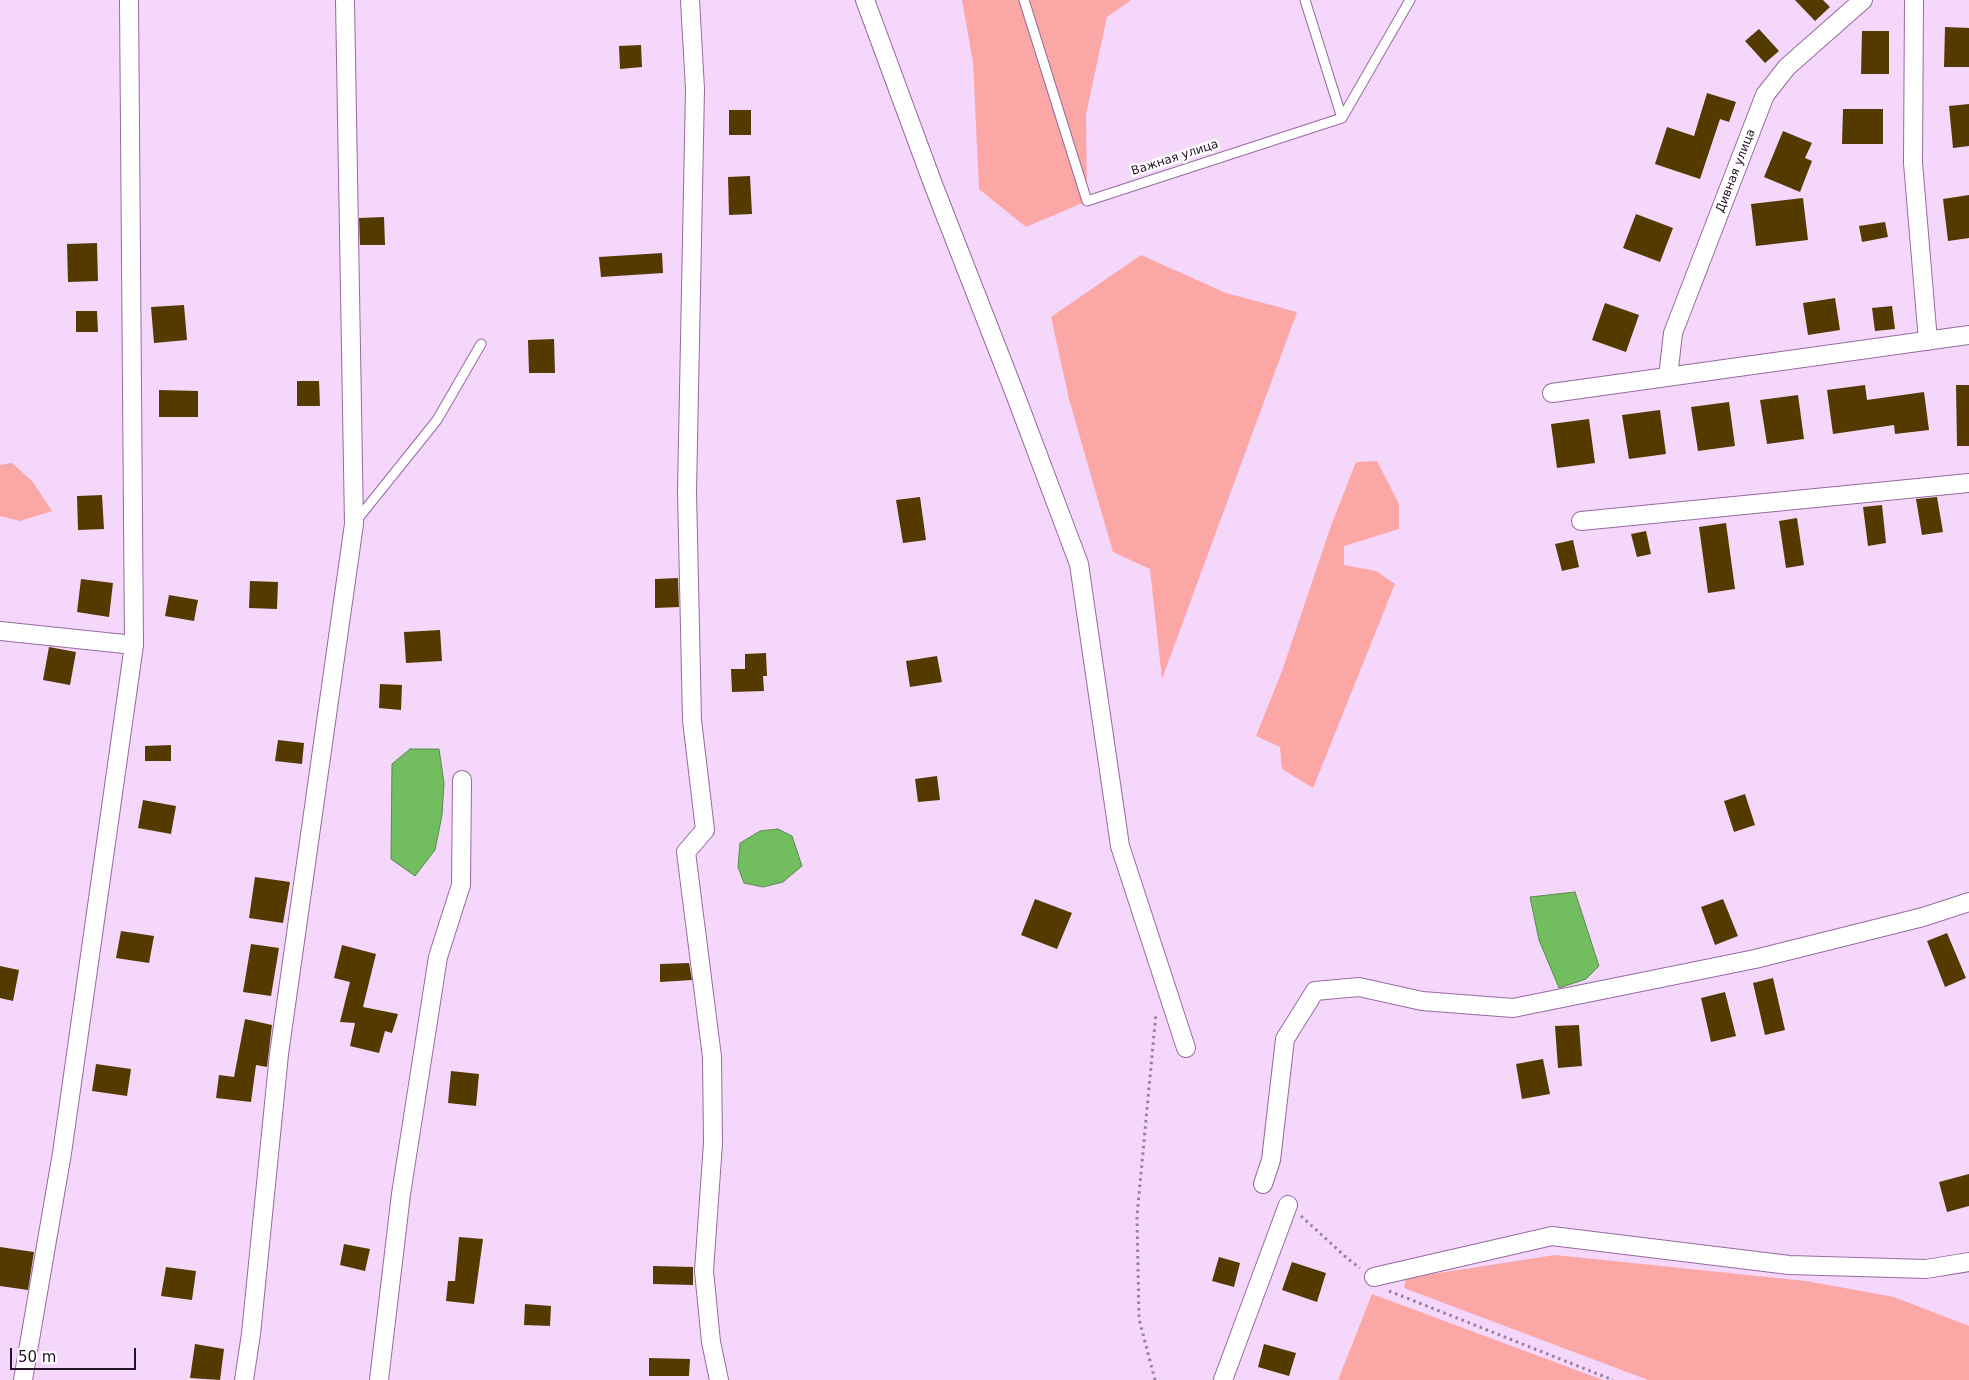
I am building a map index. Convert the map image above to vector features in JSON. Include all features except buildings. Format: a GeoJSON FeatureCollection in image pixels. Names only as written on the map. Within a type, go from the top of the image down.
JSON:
{"type":"FeatureCollection","features":[{"type":"Feature","properties":{"kind":"street"},"geometry":{"type":"LineString","coordinates":[[24,1380],[64,1144],[134,645],[129,0]]}},
{"type":"Feature","properties":{"kind":"street"},"geometry":{"type":"LineString","coordinates":[[244,1380],[251,1334],[279,1054],[354,524],[345,0]]}},
{"type":"Feature","properties":{"kind":"street"},"geometry":{"type":"LineString","coordinates":[[690,0],[695,89],[687,491],[692,720],[706,830],[686,852],[686,858],[712,1057],[713,1143],[704,1271],[710,1342],[719,1380]]}},
{"type":"Feature","properties":{"kind":"street"},"geometry":{"type":"LineString","coordinates":[[865,0],[933,184],[1079,564],[1120,846],[1186,1048]]}},
{"type":"Feature","properties":{"kind":"street","name":"Дивная улица"},"geometry":{"type":"LineString","coordinates":[[1668,377],[1673,333],[1765,95],[1787,67],[1863,0]]}},
{"type":"Feature","properties":{"kind":"street"},"geometry":{"type":"LineString","coordinates":[[1914,0],[1913,163],[1928,341]]}},
{"type":"Feature","properties":{"kind":"street"},"geometry":{"type":"LineString","coordinates":[[1552,393],[1969,335]]}},
{"type":"Feature","properties":{"kind":"street"},"geometry":{"type":"LineString","coordinates":[[1580,521],[1969,484]]}},
{"type":"Feature","properties":{"kind":"street"},"geometry":{"type":"LineString","coordinates":[[0,631],[134,645]]}},
{"type":"Feature","properties":{"kind":"street"},"geometry":{"type":"LineString","coordinates":[[379,1380],[401,1194],[438,957],[461,885],[462,780]]}},
{"type":"Feature","properties":{"kind":"street"},"geometry":{"type":"LineString","coordinates":[[1263,1184],[1271,1160],[1286,1039],[1315,991],[1359,987],[1422,1001],[1513,1008],[1755,959],[1923,916],[1969,902]]}},
{"type":"Feature","properties":{"kind":"street"},"geometry":{"type":"LineString","coordinates":[[1223,1380],[1288,1205]]}},
{"type":"Feature","properties":{"kind":"street"},"geometry":{"type":"LineString","coordinates":[[1374,1277],[1552,1236],[1789,1265],[1926,1269],[1969,1262]]}},
{"type":"Feature","properties":{"kind":"lane","name":"Важная улица"},"geometry":{"type":"LineString","coordinates":[[1024,0],[1086,202],[1342,118]]}},
{"type":"Feature","properties":{"kind":"lane"},"geometry":{"type":"LineString","coordinates":[[1305,0],[1342,118]]}},
{"type":"Feature","properties":{"kind":"lane"},"geometry":{"type":"LineString","coordinates":[[1342,118],[1410,0]]}},
{"type":"Feature","properties":{"kind":"lane"},"geometry":{"type":"LineString","coordinates":[[354,524],[436,420],[481,344]]}},
{"type":"Feature","properties":{"kind":"path"},"geometry":{"type":"LineString","coordinates":[[1155,1380],[1140,1319],[1137,1216],[1157,1011]]}},
{"type":"Feature","properties":{"kind":"path"},"geometry":{"type":"LineString","coordinates":[[1288,1205],[1348,1259],[1374,1277],[1392,1293],[1613,1380]]}},
{"type":"Feature","properties":{"kind":"shaded area"},"geometry":{"type":"Polygon","coordinates":[[[962,0],[1131,0],[1107,17],[1086,114],[1087,201],[1026,227],[979,189],[973,62],[962,0]]]}},
{"type":"Feature","properties":{"kind":"shaded area"},"geometry":{"type":"Polygon","coordinates":[[[1141,255],[1226,293],[1297,312],[1162,679],[1150,569],[1113,552],[1069,399],[1051,317],[1141,255]]]}},
{"type":"Feature","properties":{"kind":"shaded area"},"geometry":{"type":"Polygon","coordinates":[[[1377,461],[1399,504],[1399,529],[1344,546],[1344,565],[1376,571],[1395,584],[1313,788],[1282,769],[1280,747],[1256,736],[1282,671],[1332,523],[1356,462],[1377,461]]]}},
{"type":"Feature","properties":{"kind":"shaded area"},"geometry":{"type":"Polygon","coordinates":[[[12,463],[32,481],[52,511],[20,521],[0,516],[0,465],[12,463]]]}},
{"type":"Feature","properties":{"kind":"shaded area"},"geometry":{"type":"Polygon","coordinates":[[[410,749],[439,749],[444,783],[442,815],[435,850],[415,876],[391,859],[392,764],[410,749]]]}},
{"type":"Feature","properties":{"kind":"shaded area"},"geometry":{"type":"Polygon","coordinates":[[[778,829],[792,836],[802,866],[783,882],[763,887],[744,883],[738,867],[740,843],[760,831],[778,829]]]}},
{"type":"Feature","properties":{"kind":"shaded area"},"geometry":{"type":"Polygon","coordinates":[[[1575,892],[1599,966],[1586,979],[1559,988],[1539,940],[1530,897],[1575,892]]]}},
{"type":"Feature","properties":{"kind":"shaded area"},"geometry":{"type":"Polygon","coordinates":[[[1555,1255],[1806,1281],[1894,1297],[1969,1326],[1969,1380],[1648,1380],[1404,1288],[1406,1278],[1555,1255]]]}},
{"type":"Feature","properties":{"kind":"shaded area"},"geometry":{"type":"Polygon","coordinates":[[[1372,1294],[1603,1380],[1338,1380],[1372,1294]]]}}]}
